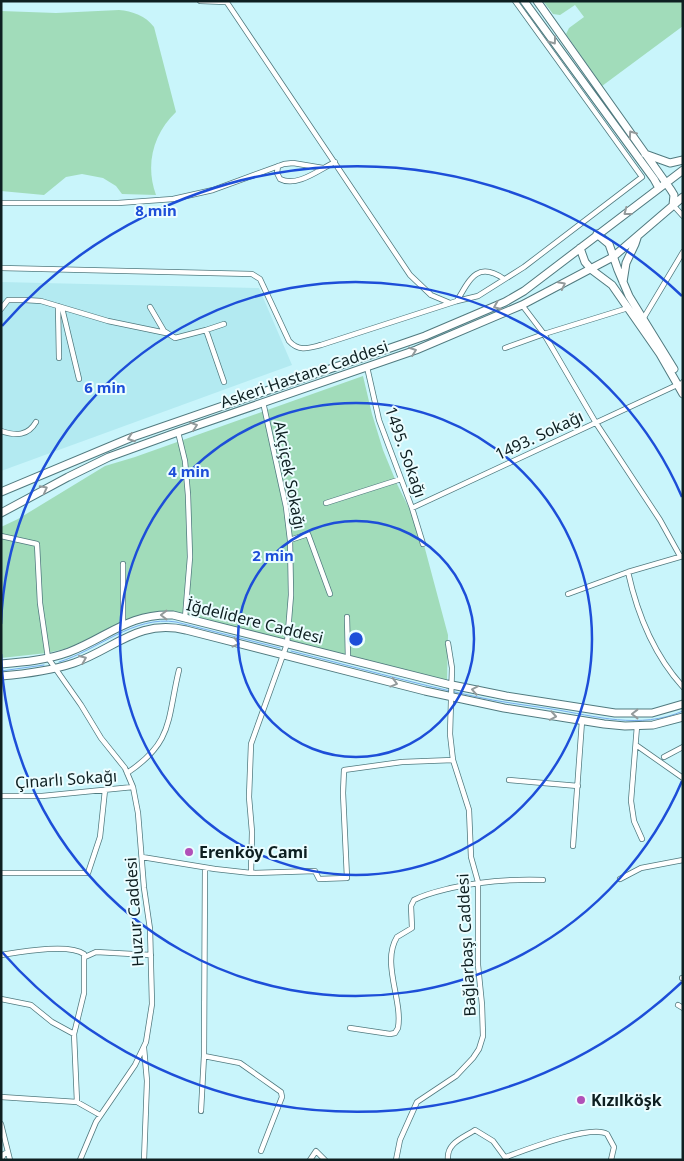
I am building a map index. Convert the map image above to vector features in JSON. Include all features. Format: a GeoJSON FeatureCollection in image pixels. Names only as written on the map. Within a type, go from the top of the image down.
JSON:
{"type":"FeatureCollection","features":[{"type":"Feature","properties":{"kind":"street"},"geometry":{"type":"LineString","coordinates":[[200,1],[226,2],[410,275],[427,292],[450,303]]}},
{"type":"Feature","properties":{"kind":"street"},"geometry":{"type":"LineString","coordinates":[[1,268],[252,274],[260,279],[291,343],[298,348],[304,349],[478,296],[537,258],[642,177],[515,1]]}},
{"type":"Feature","properties":{"kind":"street"},"geometry":{"type":"LineString","coordinates":[[524,1],[654,179],[658,188]]}},
{"type":"Feature","properties":{"kind":"street"},"geometry":{"type":"LineString","coordinates":[[537,1],[673,192],[673,205],[683,216]]}},
{"type":"Feature","properties":{"kind":"street"},"geometry":{"type":"LineString","coordinates":[[645,154],[670,163],[683,160]]}},
{"type":"Feature","properties":{"kind":"street"},"geometry":{"type":"LineString","coordinates":[[278,166],[276,171],[278,178],[288,182],[298,180],[335,162]]}},
{"type":"Feature","properties":{"kind":"street"},"geometry":{"type":"LineString","coordinates":[[1,203],[118,203],[172,199],[212,190],[278,166],[293,163],[323,168]]}},
{"type":"Feature","properties":{"kind":"street","name":"Askeri Hastane Caddesi"},"geometry":{"type":"LineString","coordinates":[[1,492],[123,440],[439,330],[514,298],[683,170]]}},
{"type":"Feature","properties":{"kind":"street","name":"Askeri Hastane Caddesi"},"geometry":{"type":"LineString","coordinates":[[1,513],[95,464],[178,432],[431,344],[522,306],[613,257],[683,198]]}},
{"type":"Feature","properties":{"kind":"street"},"geometry":{"type":"LineString","coordinates":[[598,234],[609,244],[629,296],[681,384],[683,394]]}},
{"type":"Feature","properties":{"kind":"street"},"geometry":{"type":"LineString","coordinates":[[623,282],[626,263],[637,237]]}},
{"type":"Feature","properties":{"kind":"street"},"geometry":{"type":"LineString","coordinates":[[580,248],[583,259],[592,270],[612,285],[681,384]]}},
{"type":"Feature","properties":{"kind":"street"},"geometry":{"type":"LineString","coordinates":[[643,319],[683,252]]}},
{"type":"Feature","properties":{"kind":"street"},"geometry":{"type":"LineString","coordinates":[[457,301],[470,280],[480,272],[488,271],[504,279]]}},
{"type":"Feature","properties":{"kind":"street"},"geometry":{"type":"LineString","coordinates":[[1,309],[8,300],[41,302],[108,322],[166,333],[178,338],[224,324]]}},
{"type":"Feature","properties":{"kind":"street"},"geometry":{"type":"LineString","coordinates":[[522,306],[544,334],[596,423],[660,520],[681,556],[628,572],[568,594]]}},
{"type":"Feature","properties":{"kind":"street"},"geometry":{"type":"LineString","coordinates":[[59,358],[60,307]]}},
{"type":"Feature","properties":{"kind":"street"},"geometry":{"type":"LineString","coordinates":[[60,307],[79,379]]}},
{"type":"Feature","properties":{"kind":"street"},"geometry":{"type":"LineString","coordinates":[[150,307],[166,333]]}},
{"type":"Feature","properties":{"kind":"street"},"geometry":{"type":"LineString","coordinates":[[505,348],[628,308]]}},
{"type":"Feature","properties":{"kind":"street"},"geometry":{"type":"LineString","coordinates":[[206,330],[224,382]]}},
{"type":"Feature","properties":{"kind":"street","name":"1495. Sokağı"},"geometry":{"type":"LineString","coordinates":[[367,367],[380,420],[423,544]]}},
{"type":"Feature","properties":{"kind":"street","name":"1493. Sokağı"},"geometry":{"type":"LineString","coordinates":[[412,508],[681,384]]}},
{"type":"Feature","properties":{"kind":"street","name":"Akçiçek Sokağı"},"geometry":{"type":"LineString","coordinates":[[251,873],[252,832],[249,797],[251,744],[286,644],[291,595],[290,540],[283,493],[263,402]]}},
{"type":"Feature","properties":{"kind":"street"},"geometry":{"type":"LineString","coordinates":[[1,431],[15,434],[25,433],[32,429],[36,422]]}},
{"type":"Feature","properties":{"kind":"street"},"geometry":{"type":"LineString","coordinates":[[178,432],[185,461],[188,495],[190,557],[185,618]]}},
{"type":"Feature","properties":{"kind":"street"},"geometry":{"type":"LineString","coordinates":[[326,503],[400,478]]}},
{"type":"Feature","properties":{"kind":"street"},"geometry":{"type":"LineString","coordinates":[[290,540],[308,534],[330,594]]}},
{"type":"Feature","properties":{"kind":"street"},"geometry":{"type":"LineString","coordinates":[[1,536],[37,544],[40,603],[48,658]]}},
{"type":"Feature","properties":{"kind":"street"},"geometry":{"type":"LineString","coordinates":[[123,564],[123,625]]}},
{"type":"Feature","properties":{"kind":"street"},"geometry":{"type":"LineString","coordinates":[[628,572],[638,608],[650,637],[664,662],[683,687]]}},
{"type":"Feature","properties":{"kind":"street","name":"İğdelidere Caddesi"},"geometry":{"type":"LineString","coordinates":[[1,664],[48,658],[76,649],[137,619],[165,615],[185,618],[451,685],[506,696],[616,713],[652,713],[683,704]]}},
{"type":"Feature","properties":{"kind":"street"},"geometry":{"type":"LineString","coordinates":[[346,617],[348,659]]}},
{"type":"Feature","properties":{"kind":"street","name":"İğdelidere Caddesi"},"geometry":{"type":"LineString","coordinates":[[1,676],[55,669],[81,660],[136,632],[158,627],[179,629],[451,698],[582,721],[637,726],[662,723],[683,717]]}},
{"type":"Feature","properties":{"kind":"street","name":"Bağlarbaşı Caddesi"},"geometry":{"type":"LineString","coordinates":[[396,1160],[400,1140],[417,1102],[456,1076],[473,1058],[479,1049],[483,1036],[478,965],[478,882],[471,857],[469,810],[453,760],[450,734],[452,668],[448,643]]}},
{"type":"Feature","properties":{"kind":"street","name":"Huzur Caddesi"},"geometry":{"type":"LineString","coordinates":[[48,658],[81,705],[101,738],[127,773],[133,787],[138,813],[152,955],[152,1004],[146,1042],[135,1064],[100,1115],[80,1160]]}},
{"type":"Feature","properties":{"kind":"street"},"geometry":{"type":"LineString","coordinates":[[127,773],[142,763],[155,750],[166,733],[179,670]]}},
{"type":"Feature","properties":{"kind":"street"},"geometry":{"type":"LineString","coordinates":[[573,846],[582,721]]}},
{"type":"Feature","properties":{"kind":"street"},"geometry":{"type":"LineString","coordinates":[[637,726],[631,801],[634,820],[642,839]]}},
{"type":"Feature","properties":{"kind":"street"},"geometry":{"type":"LineString","coordinates":[[636,745],[683,778]]}},
{"type":"Feature","properties":{"kind":"street"},"geometry":{"type":"LineString","coordinates":[[664,757],[683,748]]}},
{"type":"Feature","properties":{"kind":"street"},"geometry":{"type":"LineString","coordinates":[[142,857],[205,868],[251,873],[315,871],[319,879],[347,878],[343,793],[344,770],[402,762],[453,760]]}},
{"type":"Feature","properties":{"kind":"street"},"geometry":{"type":"LineString","coordinates":[[508,780],[578,786]]}},
{"type":"Feature","properties":{"kind":"street","name":"Çınarlı Sokağı"},"geometry":{"type":"LineString","coordinates":[[1,796],[42,796],[133,787]]}},
{"type":"Feature","properties":{"kind":"street"},"geometry":{"type":"LineString","coordinates":[[1,873],[88,873],[100,837],[106,790]]}},
{"type":"Feature","properties":{"kind":"street"},"geometry":{"type":"LineString","coordinates":[[620,878],[641,868],[683,860]]}},
{"type":"Feature","properties":{"kind":"street"},"geometry":{"type":"LineString","coordinates":[[202,1111],[205,868]]}},
{"type":"Feature","properties":{"kind":"street"},"geometry":{"type":"LineString","coordinates":[[350,1028],[390,1034],[398,1028],[391,967],[392,952],[397,937],[412,928],[411,906],[414,900],[440,891],[478,882],[511,879],[543,880]]}},
{"type":"Feature","properties":{"kind":"street"},"geometry":{"type":"LineString","coordinates":[[1,955],[34,951],[73,950],[80,952],[85,957],[84,993],[74,1034],[77,1102]]}},
{"type":"Feature","properties":{"kind":"street"},"geometry":{"type":"LineString","coordinates":[[85,957],[96,952],[152,955]]}},
{"type":"Feature","properties":{"kind":"street"},"geometry":{"type":"LineString","coordinates":[[1,999],[30,1004],[52,1022],[74,1034]]}},
{"type":"Feature","properties":{"kind":"street"},"geometry":{"type":"LineString","coordinates":[[144,1046],[147,1081],[144,1160]]}},
{"type":"Feature","properties":{"kind":"street"},"geometry":{"type":"LineString","coordinates":[[204,1056],[240,1063],[281,1092],[282,1097],[262,1152]]}},
{"type":"Feature","properties":{"kind":"street"},"geometry":{"type":"LineString","coordinates":[[1,1097],[77,1102],[100,1115]]}},
{"type":"Feature","properties":{"kind":"street"},"geometry":{"type":"LineString","coordinates":[[1,1124],[10,1160]]}},
{"type":"Feature","properties":{"kind":"street"},"geometry":{"type":"LineString","coordinates":[[448,1160],[451,1144],[475,1130],[493,1141],[506,1158],[562,1138],[598,1131],[608,1134],[614,1147],[611,1160]]}},
{"type":"Feature","properties":{"kind":"street"},"geometry":{"type":"LineString","coordinates":[[1,1160],[4,1154],[8,1152]]}},
{"type":"Feature","properties":{"kind":"street"},"geometry":{"type":"LineString","coordinates":[[310,1160],[316,1152],[325,1160]]}},
{"type":"Feature","properties":{"kind":"shaded area"},"geometry":{"type":"Polygon","coordinates":[[[1,282],[259,288],[292,365],[1,471],[1,282]]]}},
{"type":"Feature","properties":{"kind":"green space"},"geometry":{"type":"Polygon","coordinates":[[[543,1],[683,1],[683,26],[602,86],[566,34],[569,28],[584,17],[575,5],[560,15],[553,14],[543,1]]]}},
{"type":"Feature","properties":{"kind":"green space"},"geometry":{"type":"Polygon","coordinates":[[[119,10],[138,15],[154,27],[176,112],[162,130],[153,150],[151,172],[156,195],[122,194],[116,186],[103,178],[82,174],[66,177],[44,195],[1,191],[1,11],[56,13],[119,10]]]}},
{"type":"Feature","properties":{"kind":"green space"},"geometry":{"type":"Polygon","coordinates":[[[363,376],[383,450],[397,484],[420,530],[448,635],[447,682],[163,614],[69,648],[47,653],[1,658],[1,527],[18,519],[105,466],[363,376]]]}},
{"type":"Feature","properties":{"kind":"waterway"},"geometry":{"type":"LineString","coordinates":[[59,662],[74,657],[131,628],[161,621],[176,622],[280,648]]}},
{"type":"Feature","properties":{"kind":"waterway"},"geometry":{"type":"LineString","coordinates":[[291,651],[483,698],[601,718],[634,721],[650,720],[667,717],[683,711]]}},
{"type":"Feature","properties":{"kind":"waterway"},"geometry":{"type":"LineString","coordinates":[[1,671],[44,665]]}},
{"type":"Feature","properties":{"kind":"place","name":"Erenköy Cami"},"geometry":{"type":"Point","coordinates":[189,852]}},
{"type":"Feature","properties":{"kind":"place","name":"Kızılköşk"},"geometry":{"type":"Point","coordinates":[581,1100]}}]}
